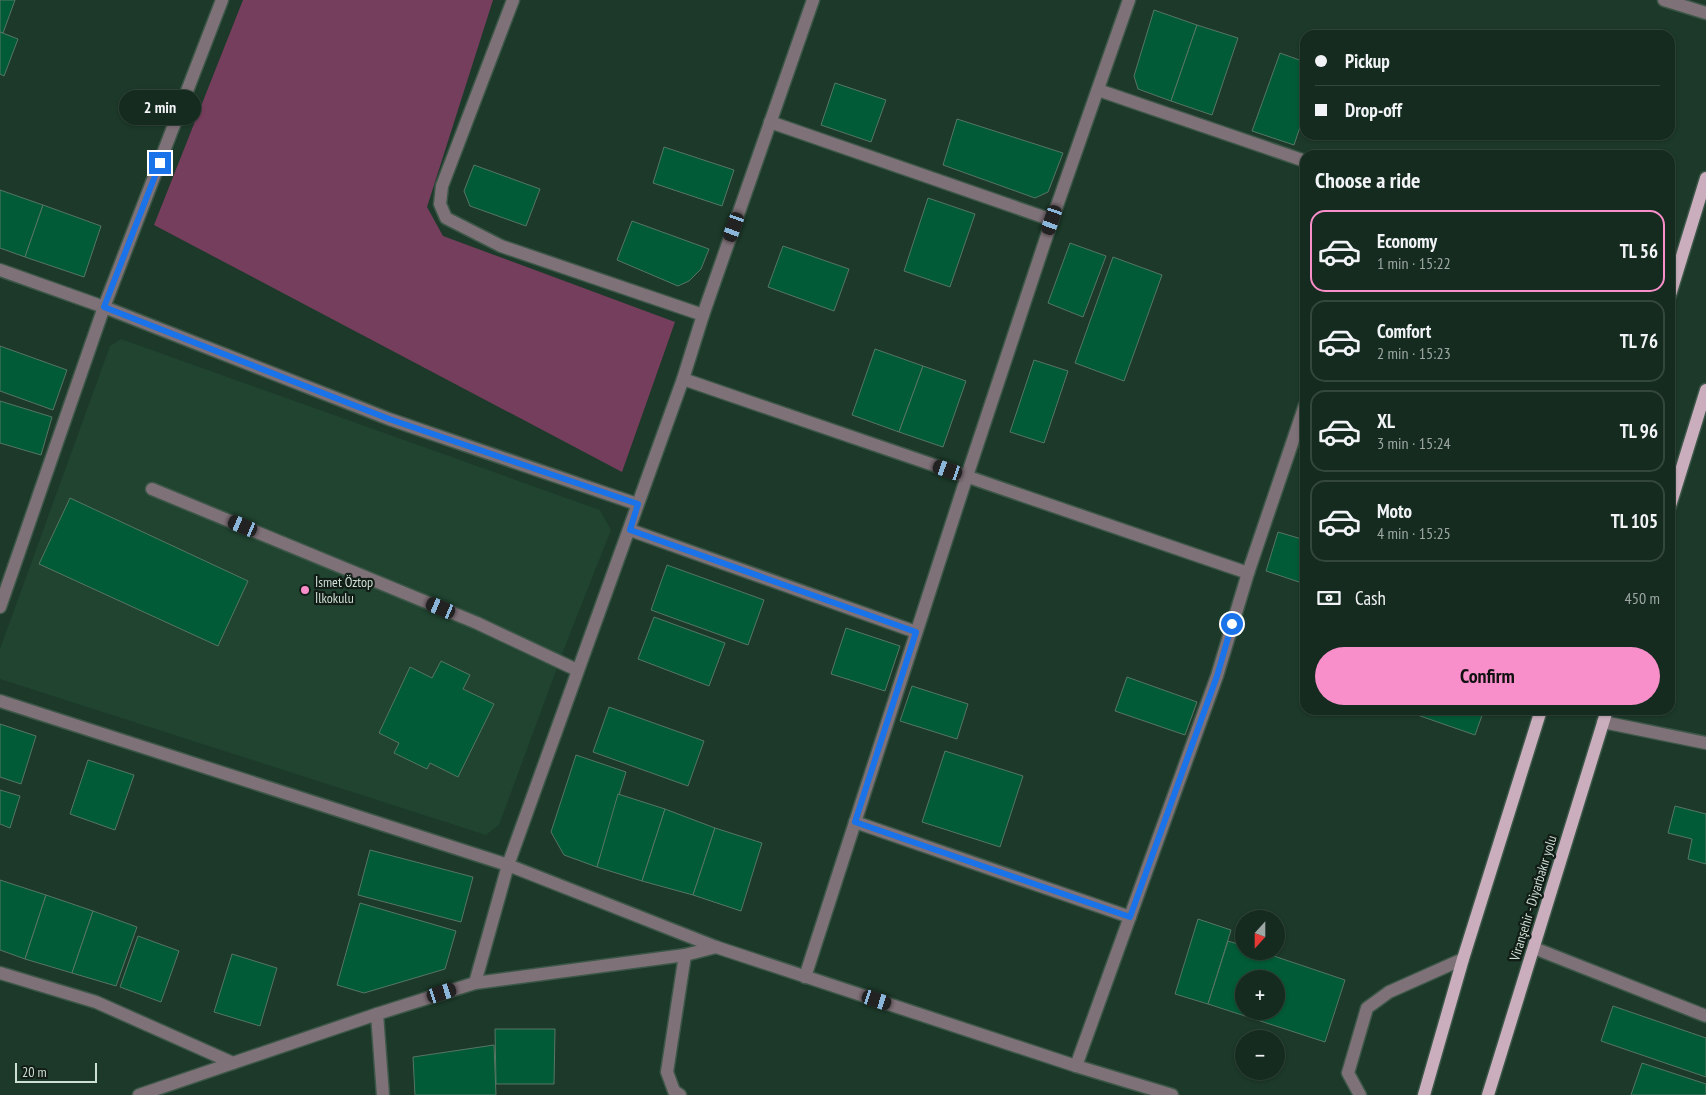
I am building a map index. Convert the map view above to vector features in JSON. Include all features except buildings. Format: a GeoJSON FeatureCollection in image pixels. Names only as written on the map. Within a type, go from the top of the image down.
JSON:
{"type":"FeatureCollection","features":[{"type":"Feature","properties":{"kind":"main road"},"geometry":{"type":"LineString","coordinates":[[1675,278],[1706,178]]}},
{"type":"Feature","properties":{"kind":"main road"},"geometry":{"type":"LineString","coordinates":[[1675,490],[1706,390]]}},
{"type":"Feature","properties":{"kind":"main road"},"geometry":{"type":"LineString","coordinates":[[1424,1095],[1463,959],[1539,715]]}},
{"type":"Feature","properties":{"kind":"main road","name":"Viranşehir - Diyarbakır yolu"},"geometry":{"type":"LineString","coordinates":[[1488,1095],[1605,716]]}},
{"type":"Feature","properties":{"kind":"street"},"geometry":{"type":"LineString","coordinates":[[0,607],[104,307],[222,0]]}},
{"type":"Feature","properties":{"kind":"street"},"geometry":{"type":"LineString","coordinates":[[513,0],[442,186],[440,204],[446,218],[501,246],[703,315]]}},
{"type":"Feature","properties":{"kind":"street"},"geometry":{"type":"LineString","coordinates":[[475,983],[508,865],[577,670],[630,530],[813,0]]}},
{"type":"Feature","properties":{"kind":"street"},"geometry":{"type":"LineString","coordinates":[[805,977],[967,476],[1052,220],[1129,0]]}},
{"type":"Feature","properties":{"kind":"street"},"geometry":{"type":"LineString","coordinates":[[1664,0],[1706,13]]}},
{"type":"Feature","properties":{"kind":"street"},"geometry":{"type":"LineString","coordinates":[[1098,90],[1300,158]]}},
{"type":"Feature","properties":{"kind":"street"},"geometry":{"type":"LineString","coordinates":[[770,122],[1052,220]]}},
{"type":"Feature","properties":{"kind":"street"},"geometry":{"type":"LineString","coordinates":[[0,270],[104,307],[389,419],[638,504]]}},
{"type":"Feature","properties":{"kind":"street"},"geometry":{"type":"LineString","coordinates":[[683,379],[1248,573]]}},
{"type":"Feature","properties":{"kind":"street"},"geometry":{"type":"LineString","coordinates":[[1076,1066],[1217,676],[1248,573],[1300,420]]}},
{"type":"Feature","properties":{"kind":"street"},"geometry":{"type":"LineString","coordinates":[[152,488],[477,623],[577,670]]}},
{"type":"Feature","properties":{"kind":"street"},"geometry":{"type":"LineString","coordinates":[[630,530],[916,632]]}},
{"type":"Feature","properties":{"kind":"street"},"geometry":{"type":"LineString","coordinates":[[0,701],[508,865],[716,947],[1076,1066],[1172,1095]]}},
{"type":"Feature","properties":{"kind":"street"},"geometry":{"type":"LineString","coordinates":[[1605,716],[1706,743]]}},
{"type":"Feature","properties":{"kind":"street"},"geometry":{"type":"LineString","coordinates":[[855,822],[1130,917]]}},
{"type":"Feature","properties":{"kind":"street"},"geometry":{"type":"LineString","coordinates":[[139,1095],[377,1014],[475,983],[685,955],[716,947]]}},
{"type":"Feature","properties":{"kind":"street"},"geometry":{"type":"LineString","coordinates":[[1534,948],[1706,1016]]}},
{"type":"Feature","properties":{"kind":"street"},"geometry":{"type":"LineString","coordinates":[[680,1095],[674,1091],[667,1072],[685,955]]}},
{"type":"Feature","properties":{"kind":"street"},"geometry":{"type":"LineString","coordinates":[[1360,1095],[1348,1073],[1367,1008],[1389,992],[1463,959]]}},
{"type":"Feature","properties":{"kind":"street"},"geometry":{"type":"LineString","coordinates":[[0,974],[96,1002],[232,1063]]}},
{"type":"Feature","properties":{"kind":"street"},"geometry":{"type":"LineString","coordinates":[[377,1014],[383,1095]]}},
{"type":"Feature","properties":{"kind":"shaded area"},"geometry":{"type":"Polygon","coordinates":[[[243,0],[493,0],[427,207],[443,236],[675,322],[622,472],[154,225],[243,0]]]}},
{"type":"Feature","properties":{"kind":"shaded area","name":"İsmet Öztop İlkokulu"},"geometry":{"type":"Polygon","coordinates":[[[121,339],[600,510],[611,530],[564,649],[499,825],[486,835],[0,679],[0,649],[110,346],[121,339]]]}},
{"type":"Feature","properties":{"kind":"place","name":"İsmet Öztop İlkokulu"},"geometry":{"type":"Point","coordinates":[305,590]}},
{"type":"Feature","properties":{"kind":"route"},"geometry":{"type":"LineString","coordinates":[[160,163],[104,307],[389,419],[638,504],[630,530],[916,632],[855,822],[1130,917],[1217,676],[1232,624]]}}]}
